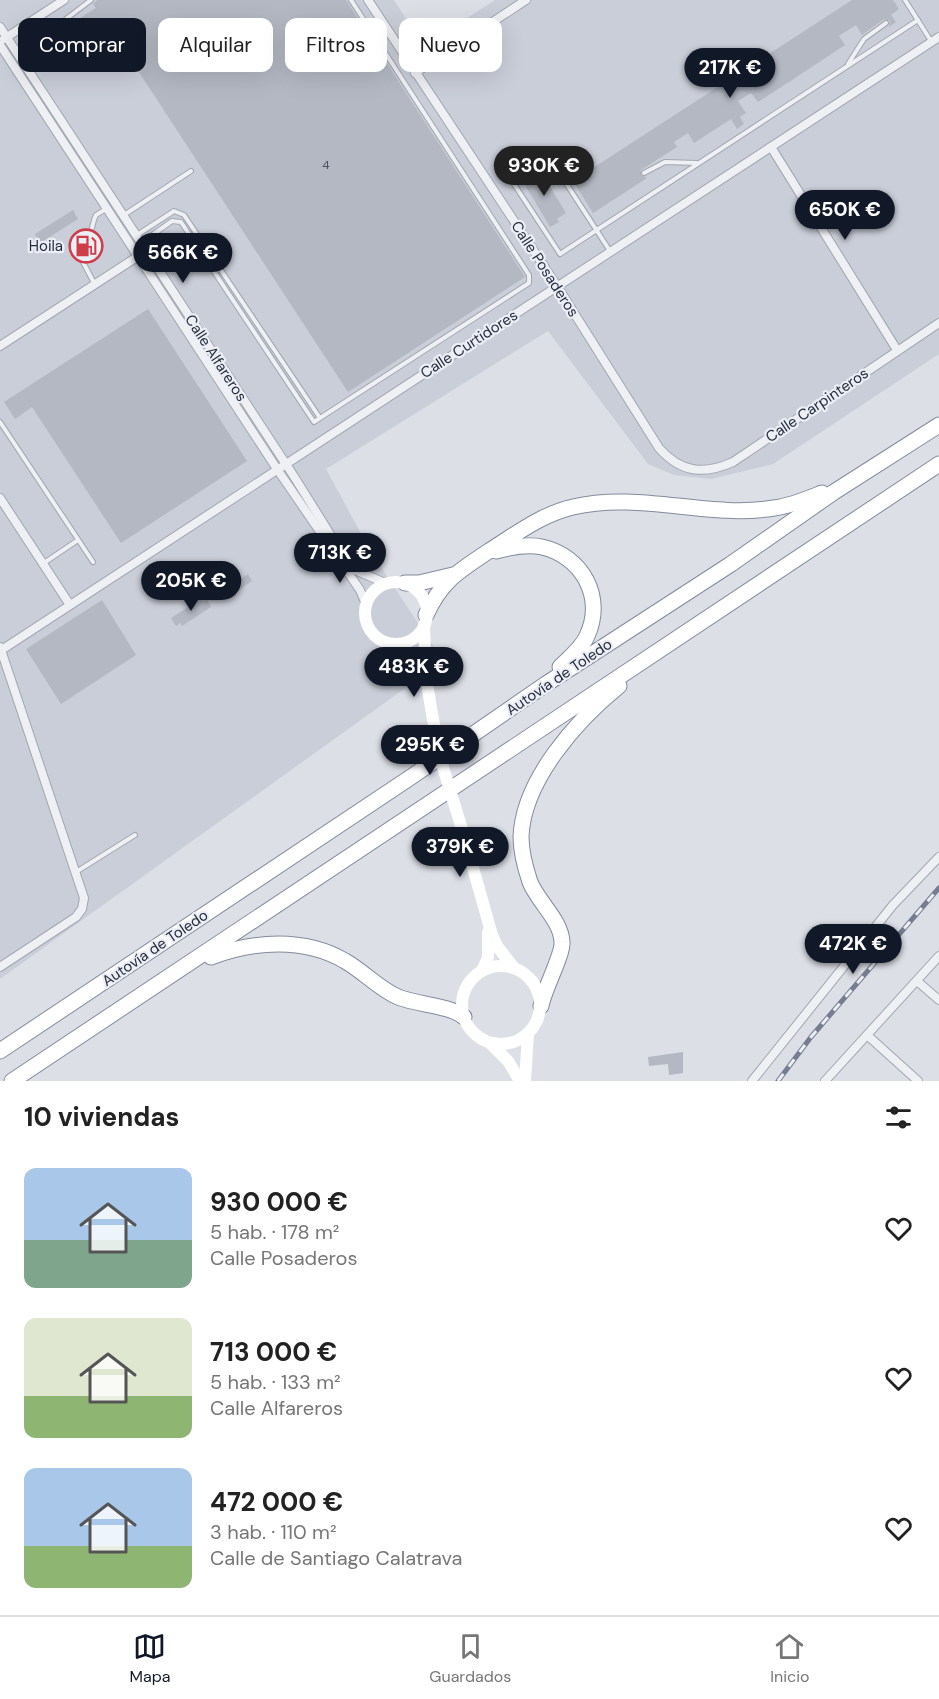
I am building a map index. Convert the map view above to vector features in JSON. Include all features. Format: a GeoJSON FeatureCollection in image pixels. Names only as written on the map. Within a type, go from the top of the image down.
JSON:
{"type":"FeatureCollection","features":[{"type":"Feature","properties":{"kind":"highway","name":"Autovía de Toledo"},"geometry":{"type":"LineString","coordinates":[[0,1051],[404,782],[546,684],[731,564],[834,492],[939,425]]}},
{"type":"Feature","properties":{"kind":"highway","name":"Autovía de Toledo"},"geometry":{"type":"LineString","coordinates":[[12,1081],[939,464]]}},
{"type":"Feature","properties":{"kind":"highway"},"geometry":{"type":"LineString","coordinates":[[425,620],[440,590],[453,575],[533,522],[574,506],[619,501],[752,510],[774,508],[822,493],[834,492]]}},
{"type":"Feature","properties":{"kind":"highway"},"geometry":{"type":"LineString","coordinates":[[487,553],[525,546],[552,550],[573,562],[588,582],[594,608],[592,623],[586,638],[546,684]]}},
{"type":"Feature","properties":{"kind":"highway"},"geometry":{"type":"LineString","coordinates":[[405,583],[419,583],[453,575]]}},
{"type":"Feature","properties":{"kind":"highway"},"geometry":{"type":"LineString","coordinates":[[541,1006],[547,983],[562,950],[562,942],[561,932],[534,892],[523,860],[521,835],[527,809],[538,782],[569,735],[591,710],[637,672],[642,660]]}},
{"type":"Feature","properties":{"kind":"highway"},"geometry":{"type":"LineString","coordinates":[[185,966],[246,945],[285,944],[309,947],[343,960],[395,996],[422,1005],[452,1010],[464,1017]]}},
{"type":"Feature","properties":{"kind":"street"},"geometry":{"type":"LineString","coordinates":[[2,42],[64,0]]}},
{"type":"Feature","properties":{"kind":"street","name":"Calle Posaderos"},"geometry":{"type":"LineString","coordinates":[[368,0],[557,286],[659,448],[670,460],[689,469]]}},
{"type":"Feature","properties":{"kind":"street"},"geometry":{"type":"LineString","coordinates":[[415,73],[526,0]]}},
{"type":"Feature","properties":{"kind":"street","name":"Calle Alfareros"},"geometry":{"type":"LineString","coordinates":[[0,27],[2,42],[106,209],[142,249],[286,463],[343,555],[355,570],[386,583]]}},
{"type":"Feature","properties":{"kind":"street","name":"Calle Curtidores"},"geometry":{"type":"LineString","coordinates":[[0,649],[935,39]]}},
{"type":"Feature","properties":{"kind":"street","name":"Calle Alfareros"},"geometry":{"type":"LineString","coordinates":[[2,42],[122,216],[277,469],[360,590],[366,604]]}},
{"type":"Feature","properties":{"kind":"street"},"geometry":{"type":"LineString","coordinates":[[771,147],[897,350]]}},
{"type":"Feature","properties":{"kind":"street"},"geometry":{"type":"LineString","coordinates":[[0,346],[95,284],[142,249]]}},
{"type":"Feature","properties":{"kind":"street","name":"Calle Carpinteros"},"geometry":{"type":"LineString","coordinates":[[689,469],[714,470],[733,462],[939,323]]}},
{"type":"Feature","properties":{"kind":"street"},"geometry":{"type":"LineString","coordinates":[[0,498],[70,605]]}},
{"type":"Feature","properties":{"kind":"street"},"geometry":{"type":"LineString","coordinates":[[426,677],[413,657],[372,632],[365,614],[366,604],[370,595],[386,583],[405,583],[421,595],[426,605],[426,677],[442,764],[497,946],[514,968],[526,975],[535,986],[541,1006],[537,1021],[528,1034],[510,1043],[490,1043]]}},
{"type":"Feature","properties":{"kind":"street"},"geometry":{"type":"LineString","coordinates":[[389,643],[410,640],[425,620]]}},
{"type":"Feature","properties":{"kind":"street"},"geometry":{"type":"LineString","coordinates":[[0,649],[84,898],[82,909],[76,917],[0,967]]}},
{"type":"Feature","properties":{"kind":"street"},"geometry":{"type":"LineString","coordinates":[[752,1081],[893,905],[939,857]]}},
{"type":"Feature","properties":{"kind":"street"},"geometry":{"type":"LineString","coordinates":[[487,919],[488,957],[482,971],[466,987],[462,1002],[464,1017],[471,1030],[490,1043],[508,1061],[520,1081]]}},
{"type":"Feature","properties":{"kind":"street"},"geometry":{"type":"LineString","coordinates":[[825,1081],[939,956]]}},
{"type":"Feature","properties":{"kind":"street"},"geometry":{"type":"LineString","coordinates":[[482,971],[494,967],[514,968]]}},
{"type":"Feature","properties":{"kind":"street"},"geometry":{"type":"LineString","coordinates":[[917,981],[939,1000]]}},
{"type":"Feature","properties":{"kind":"street"},"geometry":{"type":"LineString","coordinates":[[525,1081],[528,1034]]}},
{"type":"Feature","properties":{"kind":"street"},"geometry":{"type":"LineString","coordinates":[[867,1035],[918,1081]]}},
{"type":"Feature","properties":{"kind":"lane"},"geometry":{"type":"LineString","coordinates":[[67,18],[91,0]]}},
{"type":"Feature","properties":{"kind":"lane"},"geometry":{"type":"LineString","coordinates":[[142,249],[172,221],[181,222],[314,422],[529,283],[529,275],[351,0]]}},
{"type":"Feature","properties":{"kind":"lane"},"geometry":{"type":"LineString","coordinates":[[905,0],[918,20],[935,39]]}},
{"type":"Feature","properties":{"kind":"lane"},"geometry":{"type":"LineString","coordinates":[[514,184],[560,254],[918,20]]}},
{"type":"Feature","properties":{"kind":"lane"},"geometry":{"type":"LineString","coordinates":[[846,67],[864,39],[886,23]]}},
{"type":"Feature","properties":{"kind":"lane"},"geometry":{"type":"LineString","coordinates":[[551,160],[611,251]]}},
{"type":"Feature","properties":{"kind":"lane"},"geometry":{"type":"LineString","coordinates":[[644,173],[665,162],[699,163]]}},
{"type":"Feature","properties":{"kind":"lane"},"geometry":{"type":"LineString","coordinates":[[122,216],[191,171]]}},
{"type":"Feature","properties":{"kind":"lane"},"geometry":{"type":"LineString","coordinates":[[95,284],[83,262],[96,215],[106,209]]}},
{"type":"Feature","properties":{"kind":"lane"},"geometry":{"type":"LineString","coordinates":[[142,249],[174,211],[183,215],[320,418]]}},
{"type":"Feature","properties":{"kind":"lane"},"geometry":{"type":"LineString","coordinates":[[142,249],[172,244],[180,255]]}},
{"type":"Feature","properties":{"kind":"lane"},"geometry":{"type":"LineString","coordinates":[[0,422],[93,562]]}},
{"type":"Feature","properties":{"kind":"lane"},"geometry":{"type":"LineString","coordinates":[[43,564],[78,540]]}},
{"type":"Feature","properties":{"kind":"lane"},"geometry":{"type":"LineString","coordinates":[[76,873],[135,835]]}},
{"type":"Feature","properties":{"kind":"shaded area"},"geometry":{"type":"Polygon","coordinates":[[[0,0],[394,0],[406,18],[399,18],[399,72],[502,72],[502,18],[467,18],[495,0],[939,0],[939,354],[773,464],[711,479],[674,475],[648,464],[548,331],[326,469],[371,552],[443,661],[0,979],[0,0]]]}},
{"type":"Feature","properties":{"kind":"building"},"geometry":{"type":"Polygon","coordinates":[[[97,0],[346,0],[358,18],[285,18],[285,72],[387,72],[387,63],[525,277],[348,392],[139,72],[146,72],[146,18],[80,18],[96,8],[93,4],[97,0]]]}},
{"type":"Feature","properties":{"kind":"building"},"geometry":{"type":"Polygon","coordinates":[[[852,0],[893,0],[899,9],[891,15],[896,22],[889,27],[890,21],[884,19],[862,35],[856,25],[839,36],[845,45],[758,102],[751,93],[738,101],[746,113],[740,117],[744,124],[737,129],[731,119],[694,143],[688,133],[674,142],[677,147],[641,170],[641,175],[647,178],[593,213],[573,181],[852,0]]]}},
{"type":"Feature","properties":{"kind":"building"},"geometry":{"type":"Polygon","coordinates":[[[538,167],[566,213],[557,219],[559,222],[550,227],[521,178],[538,167]]]}},
{"type":"Feature","properties":{"kind":"building"},"geometry":{"type":"Polygon","coordinates":[[[73,210],[78,219],[40,243],[35,234],[73,210]]]}},
{"type":"Feature","properties":{"kind":"building"},"geometry":{"type":"Polygon","coordinates":[[[148,309],[247,461],[121,543],[32,407],[15,419],[4,402],[148,309]]]}},
{"type":"Feature","properties":{"kind":"building"},"geometry":{"type":"Polygon","coordinates":[[[248,574],[252,581],[231,595],[227,588],[248,574]]]}},
{"type":"Feature","properties":{"kind":"building"},"geometry":{"type":"Polygon","coordinates":[[[202,598],[204,601],[207,599],[211,607],[182,626],[180,623],[176,626],[171,618],[202,598]]]}},
{"type":"Feature","properties":{"kind":"building"},"geometry":{"type":"Polygon","coordinates":[[[102,600],[136,655],[61,704],[26,649],[102,600]]]}},
{"type":"Feature","properties":{"kind":"building"},"geometry":{"type":"Polygon","coordinates":[[[683,1052],[683,1073],[669,1075],[668,1064],[649,1066],[648,1057],[683,1052]]]}},
{"type":"Feature","properties":{"kind":"railway"},"geometry":{"type":"LineString","coordinates":[[778,1081],[811,1037],[939,888]]}},
{"type":"Feature","properties":{"kind":"place","name":"Hoila"},"geometry":{"type":"Point","coordinates":[86,246]}}]}
